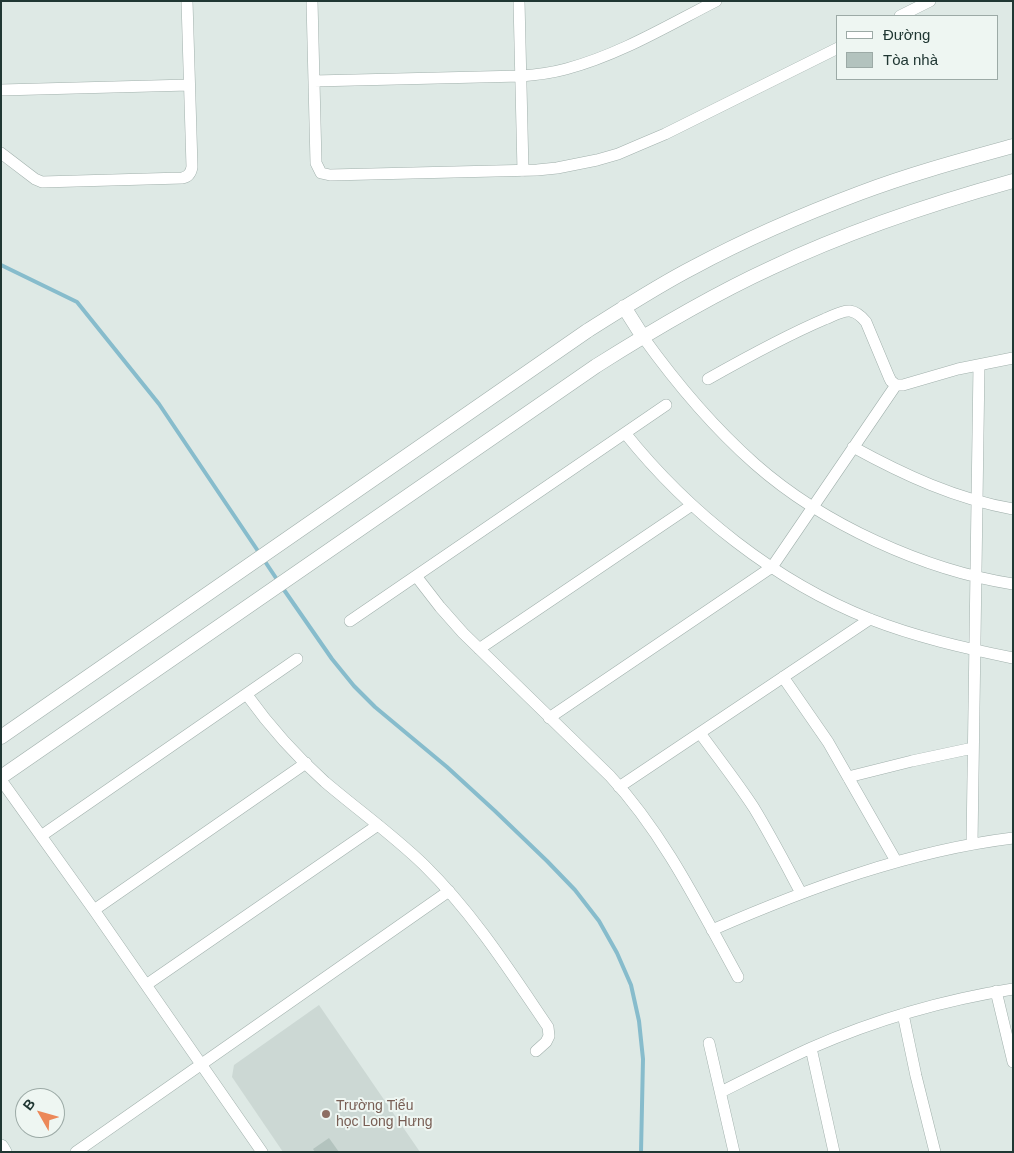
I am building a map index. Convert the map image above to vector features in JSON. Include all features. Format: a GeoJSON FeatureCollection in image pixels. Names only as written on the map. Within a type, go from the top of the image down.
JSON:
{"type":"FeatureCollection","features":[{"type":"Feature","properties":{"kind":"main road"},"geometry":{"type":"LineString","coordinates":[[1,1147],[4,1152]]}},
{"type":"Feature","properties":{"kind":"street"},"geometry":{"type":"LineString","coordinates":[[1,153],[35,179],[42,182],[163,179],[186,177],[191,173],[187,1]]}},
{"type":"Feature","properties":{"kind":"street"},"geometry":{"type":"LineString","coordinates":[[312,1],[316,163],[318,169],[326,175],[523,170],[578,165],[618,154],[665,134],[836,49]]}},
{"type":"Feature","properties":{"kind":"street"},"geometry":{"type":"LineString","coordinates":[[519,1],[523,170]]}},
{"type":"Feature","properties":{"kind":"street"},"geometry":{"type":"LineString","coordinates":[[314,81],[521,76],[565,70],[597,59],[636,42],[716,1]]}},
{"type":"Feature","properties":{"kind":"street"},"geometry":{"type":"LineString","coordinates":[[909,6],[930,1]]}},
{"type":"Feature","properties":{"kind":"street"},"geometry":{"type":"LineString","coordinates":[[1,90],[189,85]]}},
{"type":"Feature","properties":{"kind":"street"},"geometry":{"type":"LineString","coordinates":[[1,737],[579,336],[624,307],[695,266],[797,218],[871,189],[970,157],[1013,146]]}},
{"type":"Feature","properties":{"kind":"street"},"geometry":{"type":"LineString","coordinates":[[262,1152],[1,778],[596,366],[671,320],[723,291],[821,246],[920,208],[1013,181]]}},
{"type":"Feature","properties":{"kind":"street"},"geometry":{"type":"LineString","coordinates":[[624,307],[643,337],[702,412],[756,465],[789,490],[813,507],[866,536],[904,553],[942,567],[1013,584]]}},
{"type":"Feature","properties":{"kind":"street"},"geometry":{"type":"LineString","coordinates":[[708,379],[810,325],[849,310],[861,316],[866,322],[889,377],[896,385],[903,385],[949,372],[1013,358]]}},
{"type":"Feature","properties":{"kind":"street"},"geometry":{"type":"LineString","coordinates":[[972,844],[979,365]]}},
{"type":"Feature","properties":{"kind":"street"},"geometry":{"type":"LineString","coordinates":[[549,718],[772,567],[896,385]]}},
{"type":"Feature","properties":{"kind":"street"},"geometry":{"type":"LineString","coordinates":[[350,621],[666,405]]}},
{"type":"Feature","properties":{"kind":"street"},"geometry":{"type":"LineString","coordinates":[[625,433],[665,480],[692,505],[729,536],[804,587],[870,619],[916,635],[1013,658]]}},
{"type":"Feature","properties":{"kind":"street"},"geometry":{"type":"LineString","coordinates":[[853,448],[911,476],[977,501],[1013,509]]}},
{"type":"Feature","properties":{"kind":"street"},"geometry":{"type":"LineString","coordinates":[[479,649],[692,505]]}},
{"type":"Feature","properties":{"kind":"street"},"geometry":{"type":"LineString","coordinates":[[416,576],[463,633],[620,787],[648,823],[670,857],[738,977]]}},
{"type":"Feature","properties":{"kind":"street"},"geometry":{"type":"LineString","coordinates":[[620,787],[870,619]]}},
{"type":"Feature","properties":{"kind":"street"},"geometry":{"type":"LineString","coordinates":[[41,836],[296,660]]}},
{"type":"Feature","properties":{"kind":"street"},"geometry":{"type":"LineString","coordinates":[[783,676],[824,735],[896,861]]}},
{"type":"Feature","properties":{"kind":"street"},"geometry":{"type":"LineString","coordinates":[[247,695],[276,733],[306,764],[423,864],[475,921],[548,1027],[549,1036],[546,1042],[536,1051]]}},
{"type":"Feature","properties":{"kind":"street"},"geometry":{"type":"LineString","coordinates":[[700,733],[753,808],[801,893]]}},
{"type":"Feature","properties":{"kind":"street"},"geometry":{"type":"LineString","coordinates":[[848,777],[973,748]]}},
{"type":"Feature","properties":{"kind":"street"},"geometry":{"type":"LineString","coordinates":[[94,910],[306,764]]}},
{"type":"Feature","properties":{"kind":"street"},"geometry":{"type":"LineString","coordinates":[[146,986],[378,825]]}},
{"type":"Feature","properties":{"kind":"street"},"geometry":{"type":"LineString","coordinates":[[712,930],[801,893],[896,861],[972,844],[1013,838]]}},
{"type":"Feature","properties":{"kind":"street"},"geometry":{"type":"LineString","coordinates":[[76,1152],[449,891]]}},
{"type":"Feature","properties":{"kind":"street"},"geometry":{"type":"LineString","coordinates":[[721,1092],[811,1048],[843,1035],[903,1014],[964,998],[1013,988]]}},
{"type":"Feature","properties":{"kind":"street"},"geometry":{"type":"LineString","coordinates":[[996,991],[1013,1062]]}},
{"type":"Feature","properties":{"kind":"street"},"geometry":{"type":"LineString","coordinates":[[903,1014],[935,1152]]}},
{"type":"Feature","properties":{"kind":"street"},"geometry":{"type":"LineString","coordinates":[[710,1043],[734,1152]]}},
{"type":"Feature","properties":{"kind":"street"},"geometry":{"type":"LineString","coordinates":[[811,1048],[834,1152]]}},
{"type":"Feature","properties":{"kind":"shaded area","name":"Trường Tiểu học Long Hưng"},"geometry":{"type":"Polygon","coordinates":[[[319,1005],[420,1152],[283,1152],[232,1077],[234,1065],[319,1005]]]}},
{"type":"Feature","properties":{"kind":"building"},"geometry":{"type":"Polygon","coordinates":[[[329,1138],[339,1152],[315,1152],[313,1149],[329,1138]]]}},
{"type":"Feature","properties":{"kind":"waterway"},"geometry":{"type":"LineString","coordinates":[[1,265],[77,302],[159,404],[260,554]]}},
{"type":"Feature","properties":{"kind":"waterway"},"geometry":{"type":"LineString","coordinates":[[264,560],[278,581]]}},
{"type":"Feature","properties":{"kind":"waterway"},"geometry":{"type":"LineString","coordinates":[[282,587],[332,659],[354,686],[375,707],[447,767],[495,811],[575,890],[599,921],[617,953],[631,985],[639,1021],[643,1059],[641,1152]]}},
{"type":"Feature","properties":{"kind":"place","name":"Trường Tiểu học Long Hưng"},"geometry":{"type":"Point","coordinates":[326,1114]}}]}
